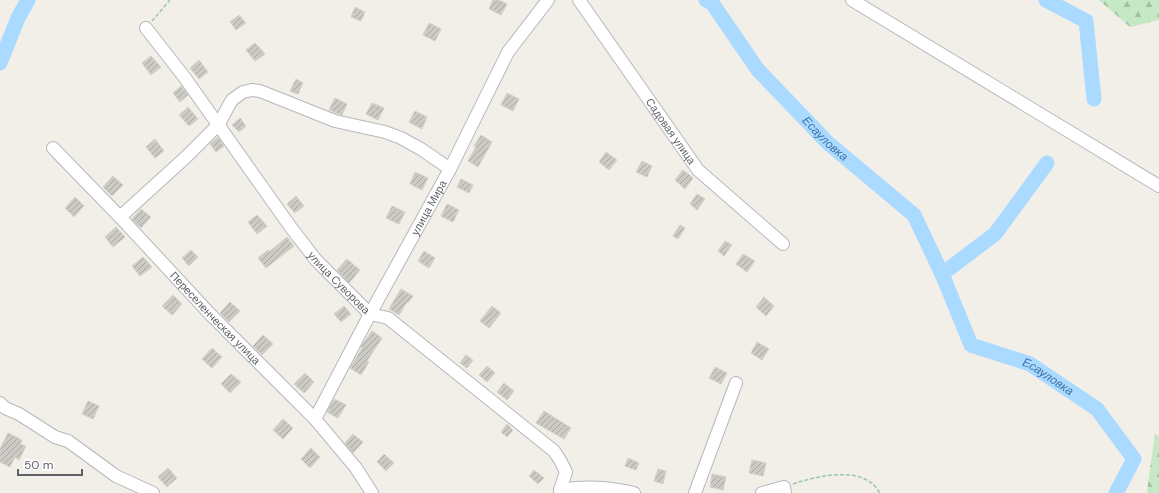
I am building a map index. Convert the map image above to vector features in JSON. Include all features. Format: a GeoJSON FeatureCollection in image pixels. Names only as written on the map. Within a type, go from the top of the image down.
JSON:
{"type":"FeatureCollection","features":[{"type":"Feature","properties":{"kind":"street","name":"улица Мира"},"geometry":{"type":"LineString","coordinates":[[315,419],[370,314],[450,169],[508,52],[548,0]]}},
{"type":"Feature","properties":{"kind":"street","name":"Садовая улица"},"geometry":{"type":"LineString","coordinates":[[579,0],[698,170],[783,244]]}},
{"type":"Feature","properties":{"kind":"street"},"geometry":{"type":"LineString","coordinates":[[852,0],[1159,186]]}},
{"type":"Feature","properties":{"kind":"street","name":"улица Суворова"},"geometry":{"type":"LineString","coordinates":[[146,28],[186,78],[311,254],[370,314],[388,318],[554,451],[566,472],[558,491],[596,487],[611,488],[634,493]]}},
{"type":"Feature","properties":{"kind":"street"},"geometry":{"type":"LineString","coordinates":[[120,217],[186,157],[219,124],[229,104],[236,97],[243,92],[252,90],[260,91],[335,121],[385,132],[401,138],[421,149],[450,169]]}},
{"type":"Feature","properties":{"kind":"street","name":"Переселенческая улица"},"geometry":{"type":"LineString","coordinates":[[53,148],[120,217],[210,314],[315,419],[356,468],[372,493]]}},
{"type":"Feature","properties":{"kind":"street"},"geometry":{"type":"LineString","coordinates":[[695,493],[736,383]]}},
{"type":"Feature","properties":{"kind":"street"},"geometry":{"type":"LineString","coordinates":[[0,403],[5,408],[19,414],[55,438],[68,442],[116,476],[153,493]]}},
{"type":"Feature","properties":{"kind":"street"},"geometry":{"type":"LineString","coordinates":[[762,493],[784,490]]}},
{"type":"Feature","properties":{"kind":"path"},"geometry":{"type":"LineString","coordinates":[[146,28],[170,0]]}},
{"type":"Feature","properties":{"kind":"path"},"geometry":{"type":"LineString","coordinates":[[784,490],[815,477],[844,474],[860,477],[870,482],[880,493]]}},
{"type":"Feature","properties":{"kind":"green space"},"geometry":{"type":"Polygon","coordinates":[[[1099,0],[1159,0],[1159,20],[1130,27],[1099,0]]]}},
{"type":"Feature","properties":{"kind":"green space"},"geometry":{"type":"Polygon","coordinates":[[[1155,433],[1159,438],[1159,493],[1148,493],[1147,492],[1155,433]]]}},
{"type":"Feature","properties":{"kind":"building"},"geometry":{"type":"Polygon","coordinates":[[[493,0],[499,0],[507,4],[501,15],[489,9],[493,0]]]}},
{"type":"Feature","properties":{"kind":"building"},"geometry":{"type":"Polygon","coordinates":[[[355,7],[365,12],[361,21],[351,17],[355,7]]]}},
{"type":"Feature","properties":{"kind":"building"},"geometry":{"type":"Polygon","coordinates":[[[239,15],[246,23],[236,30],[230,22],[239,15]]]}},
{"type":"Feature","properties":{"kind":"building"},"geometry":{"type":"Polygon","coordinates":[[[429,23],[441,29],[435,41],[423,35],[429,23]]]}},
{"type":"Feature","properties":{"kind":"building"},"geometry":{"type":"Polygon","coordinates":[[[255,43],[265,54],[255,61],[246,50],[255,43]]]}},
{"type":"Feature","properties":{"kind":"building"},"geometry":{"type":"Polygon","coordinates":[[[151,56],[161,67],[151,75],[142,63],[151,56]]]}},
{"type":"Feature","properties":{"kind":"building"},"geometry":{"type":"Polygon","coordinates":[[[199,60],[208,72],[199,79],[190,68],[199,60]]]}},
{"type":"Feature","properties":{"kind":"building"},"geometry":{"type":"Polygon","coordinates":[[[296,79],[303,83],[298,94],[290,91],[296,79]]]}},
{"type":"Feature","properties":{"kind":"building"},"geometry":{"type":"Polygon","coordinates":[[[181,86],[188,95],[180,102],[173,93],[181,86]]]}},
{"type":"Feature","properties":{"kind":"building"},"geometry":{"type":"Polygon","coordinates":[[[507,93],[519,99],[513,111],[501,105],[507,93]]]}},
{"type":"Feature","properties":{"kind":"building"},"geometry":{"type":"Polygon","coordinates":[[[335,98],[347,104],[342,115],[329,110],[335,98]]]}},
{"type":"Feature","properties":{"kind":"building"},"geometry":{"type":"Polygon","coordinates":[[[372,103],[384,108],[378,120],[366,114],[372,103]]]}},
{"type":"Feature","properties":{"kind":"building"},"geometry":{"type":"Polygon","coordinates":[[[188,107],[198,119],[189,126],[179,115],[188,107]]]}},
{"type":"Feature","properties":{"kind":"building"},"geometry":{"type":"Polygon","coordinates":[[[415,111],[427,117],[422,129],[409,122],[415,111]]]}},
{"type":"Feature","properties":{"kind":"building"},"geometry":{"type":"Polygon","coordinates":[[[240,118],[246,126],[239,132],[232,125],[240,118]]]}},
{"type":"Feature","properties":{"kind":"building"},"geometry":{"type":"Polygon","coordinates":[[[481,135],[492,142],[478,167],[468,161],[476,147],[474,146],[481,135]]]}},
{"type":"Feature","properties":{"kind":"building"},"geometry":{"type":"Polygon","coordinates":[[[218,137],[224,146],[216,152],[210,144],[218,137]]]}},
{"type":"Feature","properties":{"kind":"building"},"geometry":{"type":"Polygon","coordinates":[[[155,139],[164,151],[155,158],[146,147],[155,139]]]}},
{"type":"Feature","properties":{"kind":"building"},"geometry":{"type":"Polygon","coordinates":[[[606,152],[617,160],[609,170],[599,162],[606,152]]]}},
{"type":"Feature","properties":{"kind":"building"},"geometry":{"type":"Polygon","coordinates":[[[642,161],[652,166],[647,177],[636,172],[642,161]]]}},
{"type":"Feature","properties":{"kind":"building"},"geometry":{"type":"Polygon","coordinates":[[[683,170],[693,178],[685,189],[675,180],[683,170]]]}},
{"type":"Feature","properties":{"kind":"building"},"geometry":{"type":"Polygon","coordinates":[[[415,172],[428,178],[422,190],[410,184],[415,172]]]}},
{"type":"Feature","properties":{"kind":"building"},"geometry":{"type":"Polygon","coordinates":[[[113,176],[123,185],[112,196],[103,187],[113,176]]]}},
{"type":"Feature","properties":{"kind":"building"},"geometry":{"type":"Polygon","coordinates":[[[461,179],[473,185],[469,193],[457,187],[461,179]]]}},
{"type":"Feature","properties":{"kind":"building"},"geometry":{"type":"Polygon","coordinates":[[[697,194],[705,199],[697,210],[690,204],[697,194]]]}},
{"type":"Feature","properties":{"kind":"building"},"geometry":{"type":"Polygon","coordinates":[[[296,196],[304,206],[295,213],[287,204],[296,196]]]}},
{"type":"Feature","properties":{"kind":"building"},"geometry":{"type":"Polygon","coordinates":[[[75,197],[84,206],[74,217],[65,208],[75,197]]]}},
{"type":"Feature","properties":{"kind":"building"},"geometry":{"type":"Polygon","coordinates":[[[447,204],[459,210],[453,222],[441,216],[447,204]]]}},
{"type":"Feature","properties":{"kind":"building"},"geometry":{"type":"Polygon","coordinates":[[[392,206],[405,212],[399,224],[386,218],[392,206]]]}},
{"type":"Feature","properties":{"kind":"building"},"geometry":{"type":"Polygon","coordinates":[[[141,209],[151,217],[141,228],[132,219],[141,209]]]}},
{"type":"Feature","properties":{"kind":"building"},"geometry":{"type":"Polygon","coordinates":[[[257,215],[267,226],[257,234],[248,222],[257,215]]]}},
{"type":"Feature","properties":{"kind":"building"},"geometry":{"type":"Polygon","coordinates":[[[680,225],[685,228],[678,239],[673,236],[680,225]]]}},
{"type":"Feature","properties":{"kind":"building"},"geometry":{"type":"Polygon","coordinates":[[[116,227],[125,237],[113,247],[105,237],[116,227]]]}},
{"type":"Feature","properties":{"kind":"building"},"geometry":{"type":"Polygon","coordinates":[[[287,237],[294,246],[266,268],[258,258],[268,250],[269,252],[287,237]]]}},
{"type":"Feature","properties":{"kind":"building"},"geometry":{"type":"Polygon","coordinates":[[[725,241],[732,245],[724,256],[718,251],[725,241]]]}},
{"type":"Feature","properties":{"kind":"building"},"geometry":{"type":"Polygon","coordinates":[[[191,250],[198,257],[189,266],[182,258],[191,250]]]}},
{"type":"Feature","properties":{"kind":"building"},"geometry":{"type":"Polygon","coordinates":[[[424,251],[435,258],[429,268],[418,261],[424,251]]]}},
{"type":"Feature","properties":{"kind":"building"},"geometry":{"type":"Polygon","coordinates":[[[743,254],[755,261],[747,272],[736,264],[743,254]]]}},
{"type":"Feature","properties":{"kind":"building"},"geometry":{"type":"Polygon","coordinates":[[[143,257],[152,267],[140,276],[132,266],[143,257]]]}},
{"type":"Feature","properties":{"kind":"building"},"geometry":{"type":"Polygon","coordinates":[[[347,259],[360,270],[349,283],[337,270],[347,259]]]}},
{"type":"Feature","properties":{"kind":"building"},"geometry":{"type":"Polygon","coordinates":[[[401,289],[413,296],[408,303],[407,302],[399,315],[389,309],[401,289]]]}},
{"type":"Feature","properties":{"kind":"building"},"geometry":{"type":"Polygon","coordinates":[[[173,295],[182,304],[172,315],[162,306],[173,295]]]}},
{"type":"Feature","properties":{"kind":"building"},"geometry":{"type":"Polygon","coordinates":[[[764,297],[774,306],[766,316],[756,307],[764,297]]]}},
{"type":"Feature","properties":{"kind":"building"},"geometry":{"type":"Polygon","coordinates":[[[230,302],[240,311],[229,322],[220,313],[230,302]]]}},
{"type":"Feature","properties":{"kind":"building"},"geometry":{"type":"Polygon","coordinates":[[[344,306],[351,314],[341,322],[334,314],[344,306]]]}},
{"type":"Feature","properties":{"kind":"building"},"geometry":{"type":"Polygon","coordinates":[[[492,306],[501,313],[489,328],[480,321],[492,306]]]}},
{"type":"Feature","properties":{"kind":"building"},"geometry":{"type":"Polygon","coordinates":[[[372,331],[382,338],[367,361],[369,362],[361,375],[350,368],[362,348],[362,345],[372,331]]]}},
{"type":"Feature","properties":{"kind":"building"},"geometry":{"type":"Polygon","coordinates":[[[263,335],[273,344],[262,355],[253,346],[263,335]]]}},
{"type":"Feature","properties":{"kind":"building"},"geometry":{"type":"Polygon","coordinates":[[[757,342],[769,349],[762,360],[751,353],[757,342]]]}},
{"type":"Feature","properties":{"kind":"building"},"geometry":{"type":"Polygon","coordinates":[[[212,348],[222,357],[212,368],[202,359],[212,348]]]}},
{"type":"Feature","properties":{"kind":"building"},"geometry":{"type":"Polygon","coordinates":[[[466,355],[473,360],[467,368],[460,363],[466,355]]]}},
{"type":"Feature","properties":{"kind":"building"},"geometry":{"type":"Polygon","coordinates":[[[487,366],[495,373],[487,382],[479,375],[487,366]]]}},
{"type":"Feature","properties":{"kind":"building"},"geometry":{"type":"Polygon","coordinates":[[[715,367],[727,373],[721,384],[709,378],[715,367]]]}},
{"type":"Feature","properties":{"kind":"building"},"geometry":{"type":"Polygon","coordinates":[[[305,373],[314,382],[304,393],[294,384],[305,373]]]}},
{"type":"Feature","properties":{"kind":"building"},"geometry":{"type":"Polygon","coordinates":[[[231,374],[241,382],[230,393],[221,384],[231,374]]]}},
{"type":"Feature","properties":{"kind":"building"},"geometry":{"type":"Polygon","coordinates":[[[504,383],[514,391],[507,400],[497,392],[504,383]]]}},
{"type":"Feature","properties":{"kind":"building"},"geometry":{"type":"Polygon","coordinates":[[[334,399],[346,405],[338,418],[327,412],[334,399]]]}},
{"type":"Feature","properties":{"kind":"building"},"geometry":{"type":"Polygon","coordinates":[[[88,401],[99,406],[93,419],[82,414],[88,401]]]}},
{"type":"Feature","properties":{"kind":"building"},"geometry":{"type":"Polygon","coordinates":[[[544,411],[571,428],[564,439],[536,423],[544,411]]]}},
{"type":"Feature","properties":{"kind":"building"},"geometry":{"type":"Polygon","coordinates":[[[283,419],[293,428],[283,439],[273,430],[283,419]]]}},
{"type":"Feature","properties":{"kind":"building"},"geometry":{"type":"Polygon","coordinates":[[[507,424],[513,430],[507,437],[501,432],[507,424]]]}},
{"type":"Feature","properties":{"kind":"building"},"geometry":{"type":"Polygon","coordinates":[[[8,433],[22,440],[20,444],[26,446],[19,460],[15,457],[10,467],[0,462],[0,449],[8,433]]]}},
{"type":"Feature","properties":{"kind":"building"},"geometry":{"type":"Polygon","coordinates":[[[353,434],[363,442],[353,453],[345,443],[353,434]]]}},
{"type":"Feature","properties":{"kind":"building"},"geometry":{"type":"Polygon","coordinates":[[[311,448],[320,457],[310,468],[301,459],[311,448]]]}},
{"type":"Feature","properties":{"kind":"building"},"geometry":{"type":"Polygon","coordinates":[[[384,454],[394,463],[386,471],[377,462],[384,454]]]}},
{"type":"Feature","properties":{"kind":"building"},"geometry":{"type":"Polygon","coordinates":[[[628,458],[639,463],[636,470],[625,466],[628,458]]]}},
{"type":"Feature","properties":{"kind":"building"},"geometry":{"type":"Polygon","coordinates":[[[752,460],[766,463],[763,476],[749,473],[752,460]]]}},
{"type":"Feature","properties":{"kind":"building"},"geometry":{"type":"Polygon","coordinates":[[[168,468],[177,478],[167,487],[158,477],[168,468]]]}},
{"type":"Feature","properties":{"kind":"building"},"geometry":{"type":"Polygon","coordinates":[[[658,469],[666,471],[663,484],[654,481],[658,469]]]}},
{"type":"Feature","properties":{"kind":"building"},"geometry":{"type":"Polygon","coordinates":[[[534,470],[544,478],[538,484],[529,476],[534,470]]]}},
{"type":"Feature","properties":{"kind":"building"},"geometry":{"type":"Polygon","coordinates":[[[712,474],[726,477],[723,490],[710,487],[712,474]]]}},
{"type":"Feature","properties":{"kind":"waterway","name":"Есауловка"},"geometry":{"type":"LineString","coordinates":[[0,63],[18,18],[28,0]]}},
{"type":"Feature","properties":{"kind":"waterway","name":"Есауловка"},"geometry":{"type":"LineString","coordinates":[[706,0],[712,3],[758,70],[828,143],[914,215],[942,274],[971,345],[1030,364],[1097,409],[1134,459],[1116,493]]}},
{"type":"Feature","properties":{"kind":"waterway","name":"Есауловка"},"geometry":{"type":"LineString","coordinates":[[1046,0],[1086,21],[1094,99]]}},
{"type":"Feature","properties":{"kind":"waterway","name":"Есауловка"},"geometry":{"type":"LineString","coordinates":[[942,274],[995,234],[1047,163]]}}]}
